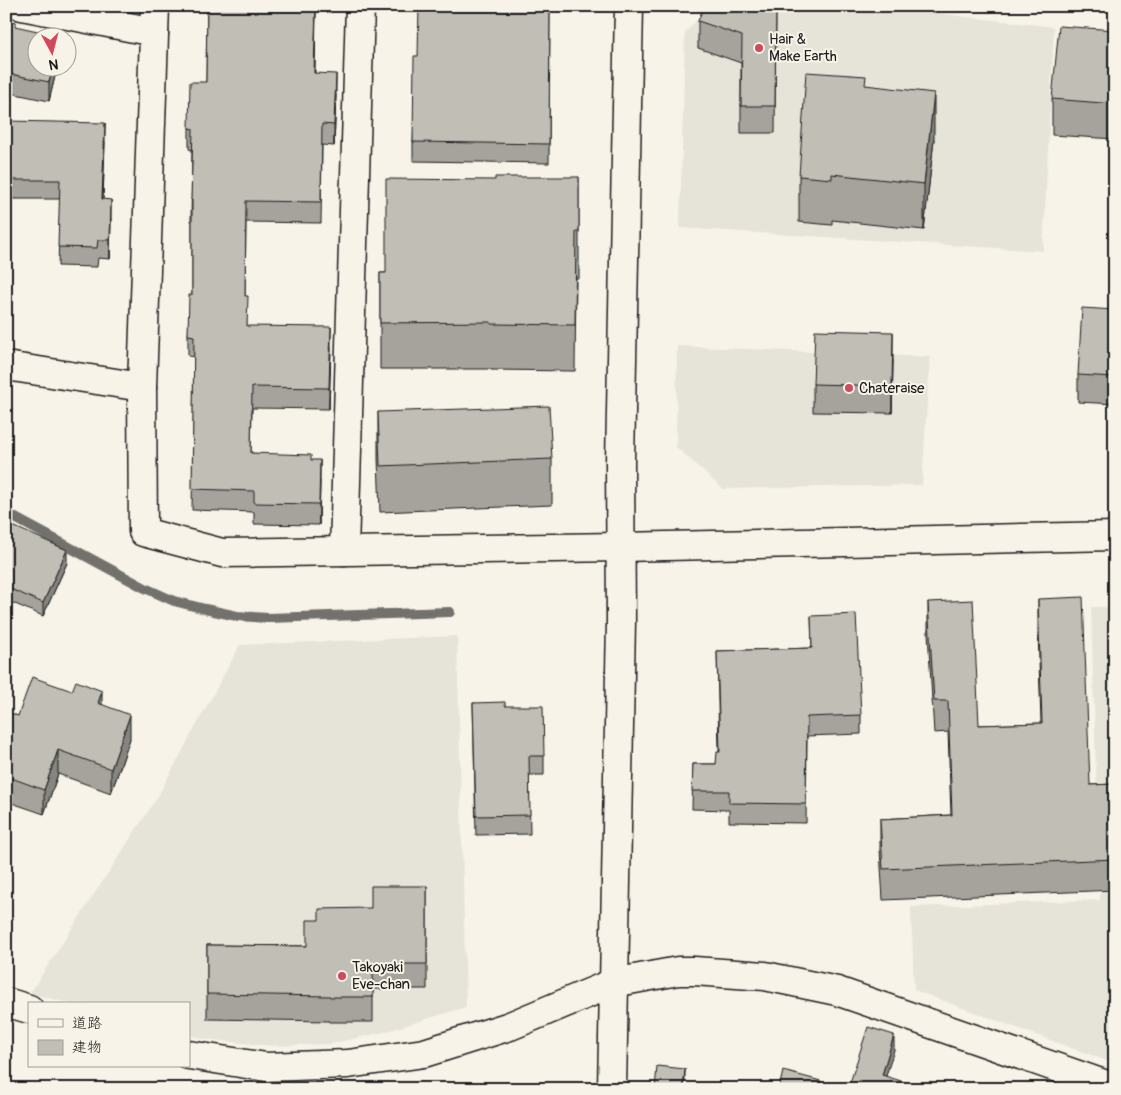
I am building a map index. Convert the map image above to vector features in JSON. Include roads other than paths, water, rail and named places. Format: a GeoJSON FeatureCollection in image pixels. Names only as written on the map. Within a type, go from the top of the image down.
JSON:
{"type":"FeatureCollection","features":[{"type":"Feature","properties":{"kind":"street"},"geometry":{"type":"LineString","coordinates":[[22,6],[155,19],[142,387],[143,532],[222,553],[621,547],[1115,536]]}},
{"type":"Feature","properties":{"kind":"street"},"geometry":{"type":"LineString","coordinates":[[344,551],[360,6]]}},
{"type":"Feature","properties":{"kind":"street"},"geometry":{"type":"LineString","coordinates":[[612,1089],[621,547],[620,462],[629,6]]}},
{"type":"Feature","properties":{"kind":"street"},"geometry":{"type":"LineString","coordinates":[[6,366],[142,387]]}},
{"type":"Feature","properties":{"kind":"street"},"geometry":{"type":"LineString","coordinates":[[190,1055],[266,1068],[348,1064],[424,1053],[510,1026],[613,983],[694,971],[765,976],[837,991],[1115,1088]]}},
{"type":"Feature","properties":{"kind":"street"},"geometry":{"type":"LineString","coordinates":[[6,1002],[28,1009]]}},
{"type":"Feature","properties":{"kind":"waterway"},"geometry":{"type":"LineString","coordinates":[[6,513],[145,588],[174,601],[205,609],[237,616],[268,618],[450,612]]}},
{"type":"Feature","properties":{"kind":"place","name":"Hair & Make Earth"},"geometry":{"type":"Point","coordinates":[759,48]}},
{"type":"Feature","properties":{"kind":"place","name":"Chateraise"},"geometry":{"type":"Point","coordinates":[849,388]}},
{"type":"Feature","properties":{"kind":"place","name":"Takoyaki Eve-chan"},"geometry":{"type":"Point","coordinates":[342,976]}}]}
